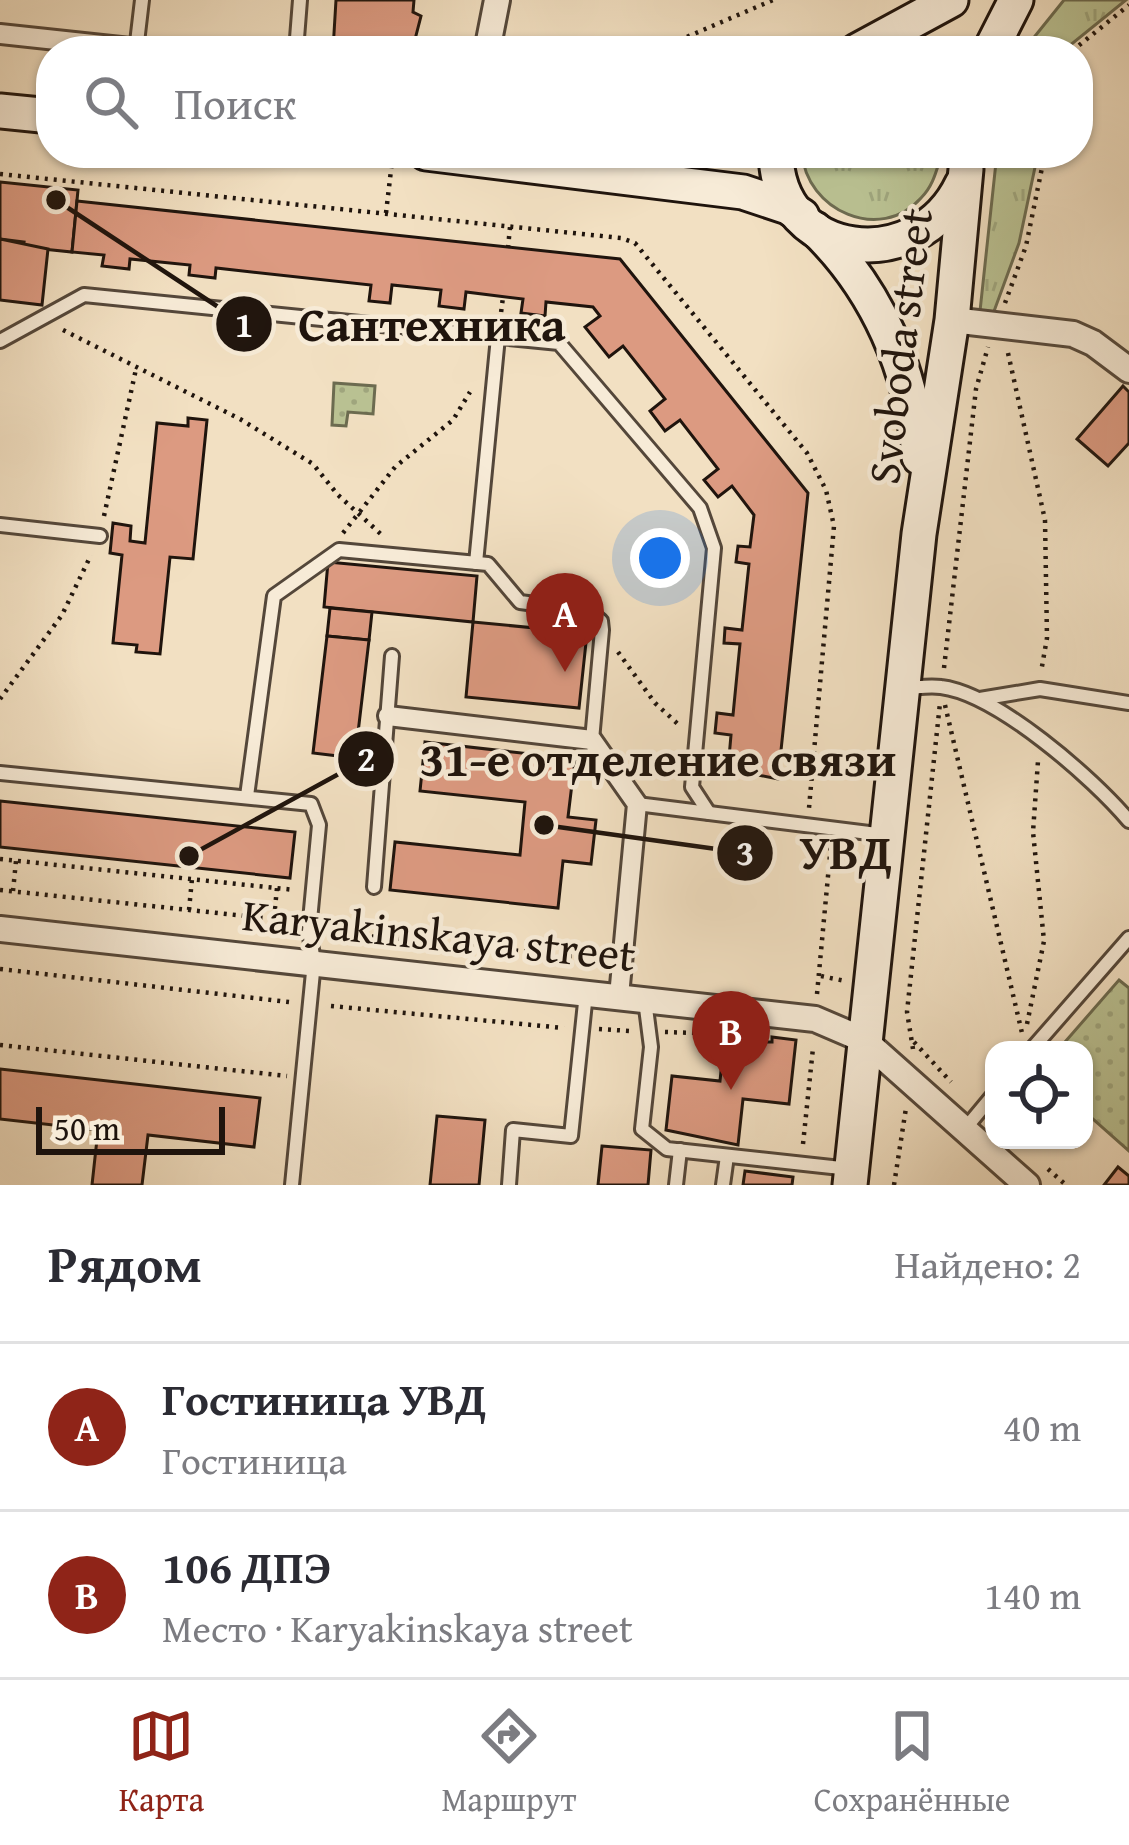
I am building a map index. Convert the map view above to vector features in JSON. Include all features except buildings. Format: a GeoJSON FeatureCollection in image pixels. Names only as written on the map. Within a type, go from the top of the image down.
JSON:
{"type":"FeatureCollection","features":[{"type":"Feature","properties":{"kind":"main road"},"geometry":{"type":"LineString","coordinates":[[884,36],[951,0]]}},
{"type":"Feature","properties":{"kind":"main road"},"geometry":{"type":"LineString","coordinates":[[998,36],[1016,0]]}},
{"type":"Feature","properties":{"kind":"main road"},"geometry":{"type":"LineString","coordinates":[[0,111],[36,115]]}},
{"type":"Feature","properties":{"kind":"main road"},"geometry":{"type":"LineString","coordinates":[[542,168],[743,192],[769,199],[861,247],[892,245],[915,236],[949,209],[964,168]]}},
{"type":"Feature","properties":{"kind":"main road"},"geometry":{"type":"LineString","coordinates":[[779,168],[782,184],[808,223]]}},
{"type":"Feature","properties":{"kind":"main road","name":"Svoboda street"},"geometry":{"type":"LineString","coordinates":[[850,1177],[919,534],[952,320],[966,168]]}},
{"type":"Feature","properties":{"kind":"main road","name":"Svoboda street"},"geometry":{"type":"LineString","coordinates":[[808,223],[854,275],[894,343],[918,444],[919,534]]}},
{"type":"Feature","properties":{"kind":"street"},"geometry":{"type":"LineString","coordinates":[[490,36],[497,0]]}},
{"type":"Feature","properties":{"kind":"street"},"geometry":{"type":"LineString","coordinates":[[0,34],[36,38]]}},
{"type":"Feature","properties":{"kind":"street"},"geometry":{"type":"LineString","coordinates":[[952,320],[1073,334],[1129,370]]}},
{"type":"Feature","properties":{"kind":"street"},"geometry":{"type":"LineString","coordinates":[[388,716],[592,740],[637,804],[619,996]]}},
{"type":"Feature","properties":{"kind":"street","name":"Karyakinskaya street"},"geometry":{"type":"LineString","coordinates":[[0,929],[815,1019],[864,1040],[1027,1185]]}},
{"type":"Feature","properties":{"kind":"lane"},"geometry":{"type":"LineString","coordinates":[[138,36],[142,0]]}},
{"type":"Feature","properties":{"kind":"lane"},"geometry":{"type":"LineString","coordinates":[[297,36],[301,0]]}},
{"type":"Feature","properties":{"kind":"lane"},"geometry":{"type":"LineString","coordinates":[[0,340],[84,295],[559,343],[700,508],[714,548],[692,787],[710,813]]}},
{"type":"Feature","properties":{"kind":"lane"},"geometry":{"type":"LineString","coordinates":[[476,563],[498,337]]}},
{"type":"Feature","properties":{"kind":"lane"},"geometry":{"type":"LineString","coordinates":[[0,525],[100,536]]}},
{"type":"Feature","properties":{"kind":"lane"},"geometry":{"type":"LineString","coordinates":[[247,796],[274,596],[339,550],[488,564],[520,602],[589,611],[601,621],[602,630],[592,740]]}},
{"type":"Feature","properties":{"kind":"lane"},"geometry":{"type":"LineString","coordinates":[[374,887],[392,656]]}},
{"type":"Feature","properties":{"kind":"lane"},"geometry":{"type":"LineString","coordinates":[[902,688],[942,687],[980,699],[1040,738],[1129,821]]}},
{"type":"Feature","properties":{"kind":"lane"},"geometry":{"type":"LineString","coordinates":[[980,699],[1040,689],[1129,703]]}},
{"type":"Feature","properties":{"kind":"lane"},"geometry":{"type":"LineString","coordinates":[[0,773],[311,804],[319,824],[309,927],[314,962],[292,1185]]}},
{"type":"Feature","properties":{"kind":"lane"},"geometry":{"type":"LineString","coordinates":[[637,804],[886,835]]}},
{"type":"Feature","properties":{"kind":"lane"},"geometry":{"type":"LineString","coordinates":[[1031,1041],[1129,938]]}},
{"type":"Feature","properties":{"kind":"lane"},"geometry":{"type":"LineString","coordinates":[[509,1185],[513,1130],[571,1136],[586,993]]}},
{"type":"Feature","properties":{"kind":"lane"},"geometry":{"type":"LineString","coordinates":[[645,999],[651,1047],[642,1129],[668,1149],[800,1163],[850,1177]]}},
{"type":"Feature","properties":{"kind":"lane"},"geometry":{"type":"LineString","coordinates":[[964,1130],[985,1105]]}},
{"type":"Feature","properties":{"kind":"lane"},"geometry":{"type":"LineString","coordinates":[[676,1185],[680,1150]]}},
{"type":"Feature","properties":{"kind":"lane"},"geometry":{"type":"LineString","coordinates":[[723,1185],[727,1156]]}},
{"type":"Feature","properties":{"kind":"path"},"geometry":{"type":"LineString","coordinates":[[689,36],[773,0]]}},
{"type":"Feature","properties":{"kind":"path"},"geometry":{"type":"LineString","coordinates":[[1091,36],[1129,5]]}},
{"type":"Feature","properties":{"kind":"path"},"geometry":{"type":"LineString","coordinates":[[386,214],[391,168]]}},
{"type":"Feature","properties":{"kind":"path"},"geometry":{"type":"LineString","coordinates":[[942,687],[976,389],[1026,246],[1043,168]]}},
{"type":"Feature","properties":{"kind":"path"},"geometry":{"type":"LineString","coordinates":[[508,248],[510,227]]}},
{"type":"Feature","properties":{"kind":"path"},"geometry":{"type":"LineString","coordinates":[[41,318],[240,419],[313,464],[405,556]]}},
{"type":"Feature","properties":{"kind":"path"},"geometry":{"type":"LineString","coordinates":[[328,558],[357,512],[395,467],[453,420],[470,392]]}},
{"type":"Feature","properties":{"kind":"path"},"geometry":{"type":"LineString","coordinates":[[602,630],[656,703],[697,743]]}},
{"type":"Feature","properties":{"kind":"path"},"geometry":{"type":"LineString","coordinates":[[894,1185],[910,1083],[914,1041],[907,1012],[941,692],[1026,1041]]}},
{"type":"Feature","properties":{"kind":"path"},"geometry":{"type":"LineString","coordinates":[[800,1163],[833,828]]}},
{"type":"Feature","properties":{"kind":"path"},"geometry":{"type":"LineString","coordinates":[[0,859],[312,892]]}},
{"type":"Feature","properties":{"kind":"path"},"geometry":{"type":"LineString","coordinates":[[13,891],[16,861]]}},
{"type":"Feature","properties":{"kind":"path"},"geometry":{"type":"LineString","coordinates":[[189,910],[192,879]]}},
{"type":"Feature","properties":{"kind":"path"},"geometry":{"type":"LineString","coordinates":[[274,919],[277,888]]}},
{"type":"Feature","properties":{"kind":"path"},"geometry":{"type":"LineString","coordinates":[[0,890],[622,962]]}},
{"type":"Feature","properties":{"kind":"path"},"geometry":{"type":"LineString","coordinates":[[0,969],[504,1025],[712,1033]]}},
{"type":"Feature","properties":{"kind":"path"},"geometry":{"type":"LineString","coordinates":[[0,1046],[303,1078]]}},
{"type":"Feature","properties":{"kind":"green space"},"geometry":{"type":"Polygon","coordinates":[[[1064,0],[1126,0],[1082,36],[1035,36],[1064,0]]]}},
{"type":"Feature","properties":{"kind":"green space"},"geometry":{"type":"Polygon","coordinates":[[[806,168],[937,168],[921,198],[904,212],[866,219],[831,204],[806,168]]]}},
{"type":"Feature","properties":{"kind":"green space"},"geometry":{"type":"Polygon","coordinates":[[[995,168],[1035,168],[1019,243],[993,314],[980,311],[995,168]]]}},
{"type":"Feature","properties":{"kind":"green space"},"geometry":{"type":"Polygon","coordinates":[[[334,383],[375,386],[373,414],[348,412],[346,426],[332,425],[334,383]]]}},
{"type":"Feature","properties":{"kind":"green space"},"geometry":{"type":"Polygon","coordinates":[[[1119,980],[1129,988],[1129,1151],[1093,1119],[1093,1041],[1066,1041],[1119,980]]]}},
{"type":"Feature","properties":{"kind":"place","name":"Сантехника"},"geometry":{"type":"Point","coordinates":[56,200]}},
{"type":"Feature","properties":{"kind":"place","name":"Гостиница УВД"},"geometry":{"type":"Point","coordinates":[565,672]}},
{"type":"Feature","properties":{"kind":"place","name":"УВД"},"geometry":{"type":"Point","coordinates":[544,825]}},
{"type":"Feature","properties":{"kind":"place","name":"31-е отделение связи"},"geometry":{"type":"Point","coordinates":[189,856]}},
{"type":"Feature","properties":{"kind":"place","name":"106 ДПЭ"},"geometry":{"type":"Point","coordinates":[731,1090]}}]}
